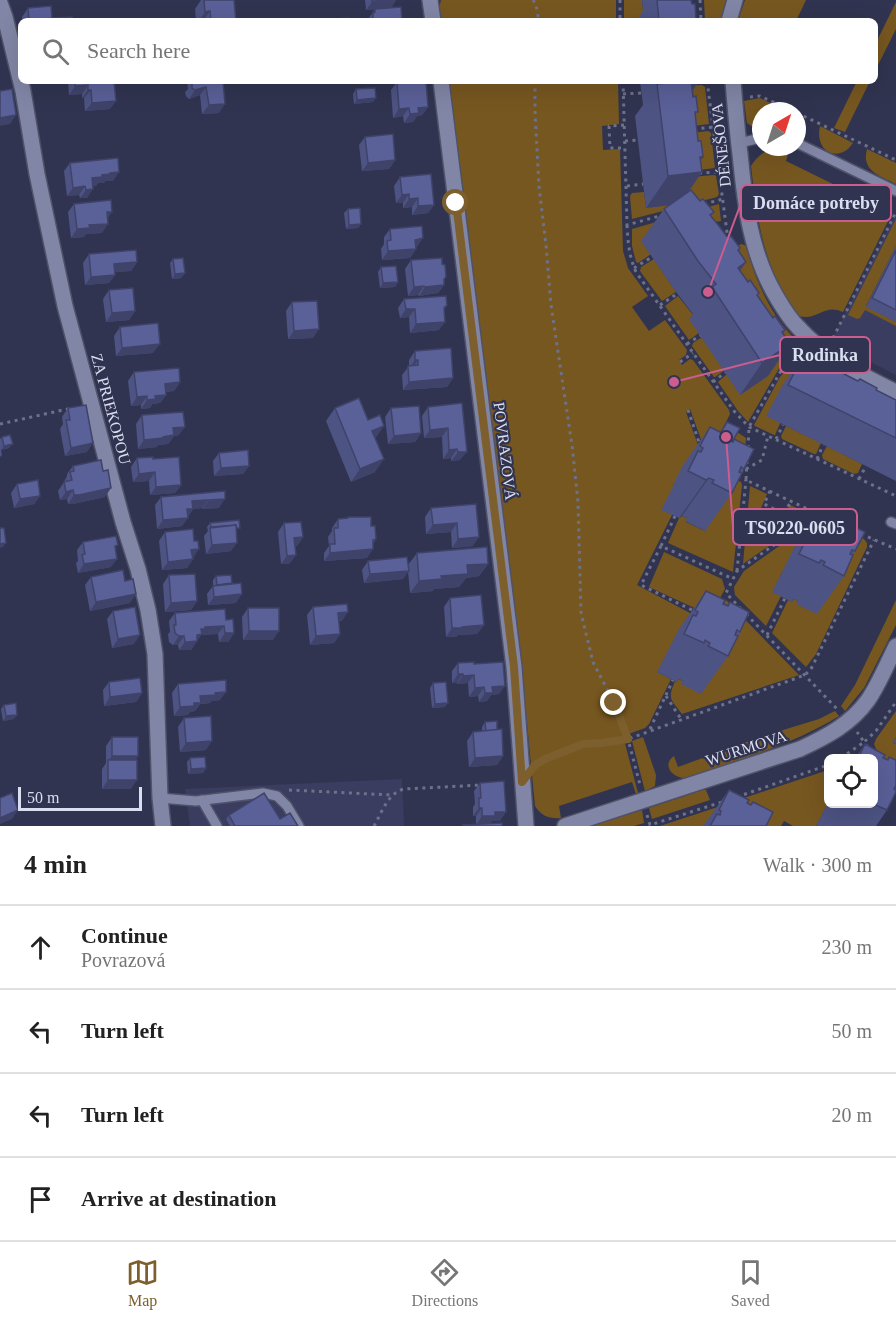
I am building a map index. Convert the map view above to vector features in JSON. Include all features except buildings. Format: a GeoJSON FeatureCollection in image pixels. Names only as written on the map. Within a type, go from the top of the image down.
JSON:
{"type":"FeatureCollection","features":[{"type":"Feature","properties":{"kind":"street"},"geometry":{"type":"LineString","coordinates":[[430,0],[433,18]]}},
{"type":"Feature","properties":{"kind":"street"},"geometry":{"type":"LineString","coordinates":[[730,18],[735,0]]}},
{"type":"Feature","properties":{"kind":"street","name":"ZA PRIEKOPOU"},"geometry":{"type":"LineString","coordinates":[[0,3],[18,70]]}},
{"type":"Feature","properties":{"kind":"street","name":"ZA PRIEKOPOU"},"geometry":{"type":"LineString","coordinates":[[21,84],[66,306],[148,610],[155,654],[163,826]]}},
{"type":"Feature","properties":{"kind":"street","name":"POVRAZOVÁ"},"geometry":{"type":"LineString","coordinates":[[441,84],[512,655],[526,826]]}},
{"type":"Feature","properties":{"kind":"street","name":"DÉNEŠOVA"},"geometry":{"type":"LineString","coordinates":[[733,84],[745,202],[751,234],[765,276],[796,326],[827,352],[896,392]]}},
{"type":"Feature","properties":{"kind":"street","name":"WURMOVA"},"geometry":{"type":"LineString","coordinates":[[566,826],[800,749],[834,732],[849,721],[868,700],[896,646]]}},
{"type":"Feature","properties":{"kind":"lane"},"geometry":{"type":"LineString","coordinates":[[739,143],[752,140]]}},
{"type":"Feature","properties":{"kind":"lane"},"geometry":{"type":"LineString","coordinates":[[806,147],[896,191]]}},
{"type":"Feature","properties":{"kind":"lane"},"geometry":{"type":"LineString","coordinates":[[160,798],[196,801],[263,793],[277,796],[287,806],[299,826]]}},
{"type":"Feature","properties":{"kind":"lane"},"geometry":{"type":"LineString","coordinates":[[202,800],[217,826]]}},
{"type":"Feature","properties":{"kind":"path"},"geometry":{"type":"LineString","coordinates":[[533,0],[538,18]]}},
{"type":"Feature","properties":{"kind":"path"},"geometry":{"type":"LineString","coordinates":[[620,0],[620,18]]}},
{"type":"Feature","properties":{"kind":"path"},"geometry":{"type":"LineString","coordinates":[[700,0],[701,18]]}},
{"type":"Feature","properties":{"kind":"path"},"geometry":{"type":"LineString","coordinates":[[535,84],[539,187],[551,305],[578,502],[582,613],[593,662],[614,703],[628,739]]}},
{"type":"Feature","properties":{"kind":"path"},"geometry":{"type":"LineString","coordinates":[[622,84],[628,249],[634,268],[713,382],[749,428],[896,496]]}},
{"type":"Feature","properties":{"kind":"path"},"geometry":{"type":"LineString","coordinates":[[707,84],[729,245]]}},
{"type":"Feature","properties":{"kind":"path"},"geometry":{"type":"LineString","coordinates":[[623,94],[641,93]]}},
{"type":"Feature","properties":{"kind":"path"},"geometry":{"type":"LineString","coordinates":[[734,98],[760,96],[773,102]]}},
{"type":"Feature","properties":{"kind":"path"},"geometry":{"type":"LineString","coordinates":[[806,117],[896,160]]}},
{"type":"Feature","properties":{"kind":"path"},"geometry":{"type":"LineString","coordinates":[[624,125],[609,126],[610,148],[625,148]]}},
{"type":"Feature","properties":{"kind":"path"},"geometry":{"type":"LineString","coordinates":[[684,130],[714,127]]}},
{"type":"Feature","properties":{"kind":"path"},"geometry":{"type":"LineString","coordinates":[[625,141],[638,140]]}},
{"type":"Feature","properties":{"kind":"path"},"geometry":{"type":"LineString","coordinates":[[689,174],[720,171]]}},
{"type":"Feature","properties":{"kind":"path"},"geometry":{"type":"LineString","coordinates":[[626,186],[643,184]]}},
{"type":"Feature","properties":{"kind":"path"},"geometry":{"type":"LineString","coordinates":[[702,204],[723,198]]}},
{"type":"Feature","properties":{"kind":"path"},"geometry":{"type":"LineString","coordinates":[[831,342],[896,212]]}},
{"type":"Feature","properties":{"kind":"path"},"geometry":{"type":"LineString","coordinates":[[627,225],[670,213]]}},
{"type":"Feature","properties":{"kind":"path"},"geometry":{"type":"LineString","coordinates":[[717,225],[726,225]]}},
{"type":"Feature","properties":{"kind":"path"},"geometry":{"type":"LineString","coordinates":[[634,268],[652,257]]}},
{"type":"Feature","properties":{"kind":"path"},"geometry":{"type":"LineString","coordinates":[[660,305],[677,294]]}},
{"type":"Feature","properties":{"kind":"path"},"geometry":{"type":"LineString","coordinates":[[687,344],[700,335]]}},
{"type":"Feature","properties":{"kind":"path"},"geometry":{"type":"LineString","coordinates":[[776,346],[786,362],[801,372]]}},
{"type":"Feature","properties":{"kind":"path"},"geometry":{"type":"LineString","coordinates":[[680,362],[693,353]]}},
{"type":"Feature","properties":{"kind":"path"},"geometry":{"type":"LineString","coordinates":[[748,448],[749,428],[786,362]]}},
{"type":"Feature","properties":{"kind":"path"},"geometry":{"type":"LineString","coordinates":[[713,382],[726,372]]}},
{"type":"Feature","properties":{"kind":"path"},"geometry":{"type":"LineString","coordinates":[[0,424],[73,408]]}},
{"type":"Feature","properties":{"kind":"path"},"geometry":{"type":"LineString","coordinates":[[688,410],[702,450]]}},
{"type":"Feature","properties":{"kind":"path"},"geometry":{"type":"LineString","coordinates":[[776,440],[783,425]]}},
{"type":"Feature","properties":{"kind":"path"},"geometry":{"type":"LineString","coordinates":[[746,469],[762,460],[768,436]]}},
{"type":"Feature","properties":{"kind":"path"},"geometry":{"type":"LineString","coordinates":[[817,459],[824,445]]}},
{"type":"Feature","properties":{"kind":"path"},"geometry":{"type":"LineString","coordinates":[[722,602],[737,571],[747,459]]}},
{"type":"Feature","properties":{"kind":"path"},"geometry":{"type":"LineString","coordinates":[[859,479],[866,466]]}},
{"type":"Feature","properties":{"kind":"path"},"geometry":{"type":"LineString","coordinates":[[728,472],[826,518]]}},
{"type":"Feature","properties":{"kind":"path"},"geometry":{"type":"LineString","coordinates":[[770,492],[764,504],[784,514],[790,501]]}},
{"type":"Feature","properties":{"kind":"path"},"geometry":{"type":"LineString","coordinates":[[737,571],[818,514]]}},
{"type":"Feature","properties":{"kind":"path"},"geometry":{"type":"LineString","coordinates":[[675,516],[641,585],[702,614]]}},
{"type":"Feature","properties":{"kind":"path"},"geometry":{"type":"LineString","coordinates":[[854,531],[896,549]]}},
{"type":"Feature","properties":{"kind":"path"},"geometry":{"type":"LineString","coordinates":[[522,782],[535,765],[583,744],[628,739],[806,675],[874,540]]}},
{"type":"Feature","properties":{"kind":"path"},"geometry":{"type":"LineString","coordinates":[[661,546],[733,579]]}},
{"type":"Feature","properties":{"kind":"path"},"geometry":{"type":"LineString","coordinates":[[726,593],[849,721],[871,751]]}},
{"type":"Feature","properties":{"kind":"path"},"geometry":{"type":"LineString","coordinates":[[766,635],[785,598]]}},
{"type":"Feature","properties":{"kind":"path"},"geometry":{"type":"LineString","coordinates":[[649,730],[673,680]]}},
{"type":"Feature","properties":{"kind":"path"},"geometry":{"type":"LineString","coordinates":[[666,696],[681,719]]}},
{"type":"Feature","properties":{"kind":"path"},"geometry":{"type":"LineString","coordinates":[[848,754],[876,731],[896,703]]}},
{"type":"Feature","properties":{"kind":"path"},"geometry":{"type":"LineString","coordinates":[[374,826],[392,795],[398,791],[491,785]]}},
{"type":"Feature","properties":{"kind":"shaded area"},"geometry":{"type":"Polygon","coordinates":[[[441,0],[616,0],[616,18],[440,18],[441,0]]]}},
{"type":"Feature","properties":{"kind":"shaded area"},"geometry":{"type":"Polygon","coordinates":[[[624,0],[642,0],[644,18],[624,18],[624,0]]]}},
{"type":"Feature","properties":{"kind":"shaded area"},"geometry":{"type":"Polygon","coordinates":[[[704,0],[726,0],[721,18],[705,18],[704,0]]]}},
{"type":"Feature","properties":{"kind":"shaded area"},"geometry":{"type":"Polygon","coordinates":[[[745,0],[806,0],[797,18],[739,18],[745,0]]]}},
{"type":"Feature","properties":{"kind":"shaded area"},"geometry":{"type":"Polygon","coordinates":[[[896,2],[896,29],[878,65],[878,39],[896,2]]]}},
{"type":"Feature","properties":{"kind":"shaded area"},"geometry":{"type":"Polygon","coordinates":[[[447,84],[618,84],[619,124],[602,126],[603,150],[620,149],[623,251],[628,268],[648,296],[632,307],[649,331],[665,320],[687,350],[686,355],[679,360],[682,365],[690,359],[693,360],[729,410],[730,414],[716,442],[737,432],[746,438],[743,473],[707,456],[690,409],[686,412],[706,467],[673,484],[676,486],[672,515],[637,585],[707,622],[669,649],[672,650],[657,672],[671,679],[649,724],[645,728],[623,736],[638,793],[636,794],[632,782],[559,806],[561,818],[546,816],[540,812],[535,806],[521,661],[447,84]]]}},
{"type":"Feature","properties":{"kind":"shaded area"},"geometry":{"type":"Polygon","coordinates":[[[856,84],[869,84],[845,132],[834,128],[856,84]]]}},
{"type":"Feature","properties":{"kind":"shaded area"},"geometry":{"type":"Polygon","coordinates":[[[702,85],[705,87],[709,124],[671,129],[678,86],[702,85]]]}},
{"type":"Feature","properties":{"kind":"shaded area"},"geometry":{"type":"Polygon","coordinates":[[[760,98],[768,102],[752,102],[752,126],[747,123],[744,101],[760,98]]]}},
{"type":"Feature","properties":{"kind":"shaded area"},"geometry":{"type":"Polygon","coordinates":[[[820,126],[853,143],[841,153],[829,152],[821,143],[820,126]]]}},
{"type":"Feature","properties":{"kind":"shaded area"},"geometry":{"type":"Polygon","coordinates":[[[708,131],[711,133],[715,168],[676,173],[675,135],[708,131]]]}},
{"type":"Feature","properties":{"kind":"shaded area"},"geometry":{"type":"Polygon","coordinates":[[[867,149],[896,163],[896,184],[869,168],[867,149]]]}},
{"type":"Feature","properties":{"kind":"shaded area"},"geometry":{"type":"Polygon","coordinates":[[[760,156],[788,156],[786,161],[892,213],[843,312],[831,310],[806,317],[799,316],[787,298],[777,280],[764,245],[751,166],[760,156]]]}},
{"type":"Feature","properties":{"kind":"shaded area"},"geometry":{"type":"Polygon","coordinates":[[[714,175],[719,194],[717,197],[632,219],[630,196],[632,193],[644,192],[646,207],[680,178],[714,175]]]}},
{"type":"Feature","properties":{"kind":"shaded area"},"geometry":{"type":"Polygon","coordinates":[[[719,204],[721,221],[693,223],[638,263],[636,262],[632,246],[632,229],[719,204]]]}},
{"type":"Feature","properties":{"kind":"shaded area"},"geometry":{"type":"Polygon","coordinates":[[[896,213],[896,375],[831,342],[896,213]]]}},
{"type":"Feature","properties":{"kind":"shaded area"},"geometry":{"type":"Polygon","coordinates":[[[896,219],[896,246],[866,306],[896,322],[896,326],[865,310],[857,319],[848,315],[896,219]]]}},
{"type":"Feature","properties":{"kind":"shaded area"},"geometry":{"type":"Polygon","coordinates":[[[742,244],[746,246],[759,283],[777,318],[800,344],[819,359],[814,371],[795,367],[791,363],[743,292],[733,247],[742,244]]]}},
{"type":"Feature","properties":{"kind":"shaded area"},"geometry":{"type":"Polygon","coordinates":[[[654,259],[676,292],[662,301],[640,271],[641,267],[654,259]]]}},
{"type":"Feature","properties":{"kind":"shaded area"},"geometry":{"type":"Polygon","coordinates":[[[678,296],[694,316],[699,333],[689,340],[665,306],[678,296]]]}},
{"type":"Feature","properties":{"kind":"shaded area"},"geometry":{"type":"Polygon","coordinates":[[[702,337],[725,370],[715,377],[692,346],[702,337]]]}},
{"type":"Feature","properties":{"kind":"shaded area"},"geometry":{"type":"Polygon","coordinates":[[[771,347],[781,365],[748,422],[718,382],[771,347]]]}},
{"type":"Feature","properties":{"kind":"shaded area"},"geometry":{"type":"Polygon","coordinates":[[[786,370],[800,378],[774,435],[754,425],[786,370]]]}},
{"type":"Feature","properties":{"kind":"shaded area"},"geometry":{"type":"Polygon","coordinates":[[[786,426],[821,443],[816,454],[782,439],[781,436],[786,426]]]}},
{"type":"Feature","properties":{"kind":"shaded area"},"geometry":{"type":"Polygon","coordinates":[[[827,446],[862,464],[858,473],[854,474],[823,459],[822,455],[827,446]]]}},
{"type":"Feature","properties":{"kind":"shaded area"},"geometry":{"type":"Polygon","coordinates":[[[714,469],[741,482],[742,485],[733,572],[668,543],[682,516],[687,518],[686,522],[705,531],[714,469]]]}},
{"type":"Feature","properties":{"kind":"shaded area"},"geometry":{"type":"Polygon","coordinates":[[[750,486],[767,494],[761,508],[783,518],[790,505],[810,516],[743,564],[750,486]]]}},
{"type":"Feature","properties":{"kind":"shaded area"},"geometry":{"type":"Polygon","coordinates":[[[817,519],[787,569],[782,572],[773,592],[781,596],[766,626],[735,595],[734,587],[744,571],[817,519]]]}},
{"type":"Feature","properties":{"kind":"shaded area"},"geometry":{"type":"Polygon","coordinates":[[[839,528],[864,539],[867,547],[816,654],[806,667],[772,633],[788,600],[792,602],[794,599],[798,601],[797,604],[839,528]]]}},
{"type":"Feature","properties":{"kind":"shaded area"},"geometry":{"type":"Polygon","coordinates":[[[664,552],[722,579],[725,589],[712,612],[701,611],[649,587],[664,552]]]}},
{"type":"Feature","properties":{"kind":"shaded area"},"geometry":{"type":"Polygon","coordinates":[[[726,600],[799,675],[682,714],[671,699],[671,692],[675,681],[677,682],[678,679],[683,681],[726,600]]]}},
{"type":"Feature","properties":{"kind":"shaded area"},"geometry":{"type":"Polygon","coordinates":[[[896,600],[896,625],[864,688],[845,711],[841,706],[855,685],[896,600]]]}},
{"type":"Feature","properties":{"kind":"shaded area"},"geometry":{"type":"Polygon","coordinates":[[[835,711],[839,716],[803,735],[725,765],[685,778],[676,776],[670,770],[669,763],[674,756],[678,767],[760,737],[819,719],[835,711]]]}},
{"type":"Feature","properties":{"kind":"shaded area"},"geometry":{"type":"Polygon","coordinates":[[[896,711],[896,737],[893,743],[896,744],[896,776],[874,744],[896,711]]]}},
{"type":"Feature","properties":{"kind":"shaded area"},"geometry":{"type":"Polygon","coordinates":[[[643,737],[656,775],[655,786],[645,791],[632,741],[643,737]]]}},
{"type":"Feature","properties":{"kind":"shaded area"},"geometry":{"type":"Polygon","coordinates":[[[824,771],[824,808],[826,808],[816,826],[793,826],[784,821],[781,826],[755,826],[738,800],[824,771]]]}},
{"type":"Feature","properties":{"kind":"shaded area"},"geometry":{"type":"Polygon","coordinates":[[[402,779],[404,826],[190,826],[185,789],[402,779]]]}},
{"type":"Feature","properties":{"kind":"shaded area"},"geometry":{"type":"Polygon","coordinates":[[[706,790],[710,800],[652,819],[649,808],[706,790]]]}},
{"type":"Feature","properties":{"kind":"shaded area"},"geometry":{"type":"Polygon","coordinates":[[[727,804],[728,826],[660,826],[727,804]]]}},
{"type":"Feature","properties":{"kind":"shaded area"},"geometry":{"type":"Polygon","coordinates":[[[642,810],[644,823],[634,826],[592,826],[642,810]]]}},
{"type":"Feature","properties":{"kind":"place","name":"Domáce potreby"},"geometry":{"type":"Point","coordinates":[708,292]}},
{"type":"Feature","properties":{"kind":"place","name":"Rodinka"},"geometry":{"type":"Point","coordinates":[674,382]}},
{"type":"Feature","properties":{"kind":"place","name":"TS0220-0605"},"geometry":{"type":"Point","coordinates":[726,437]}},
{"type":"Feature","properties":{"kind":"route"},"geometry":{"type":"LineString","coordinates":[[456,203],[514,667],[522,782],[535,765],[545,759],[583,744],[628,739],[614,703]]}}]}
